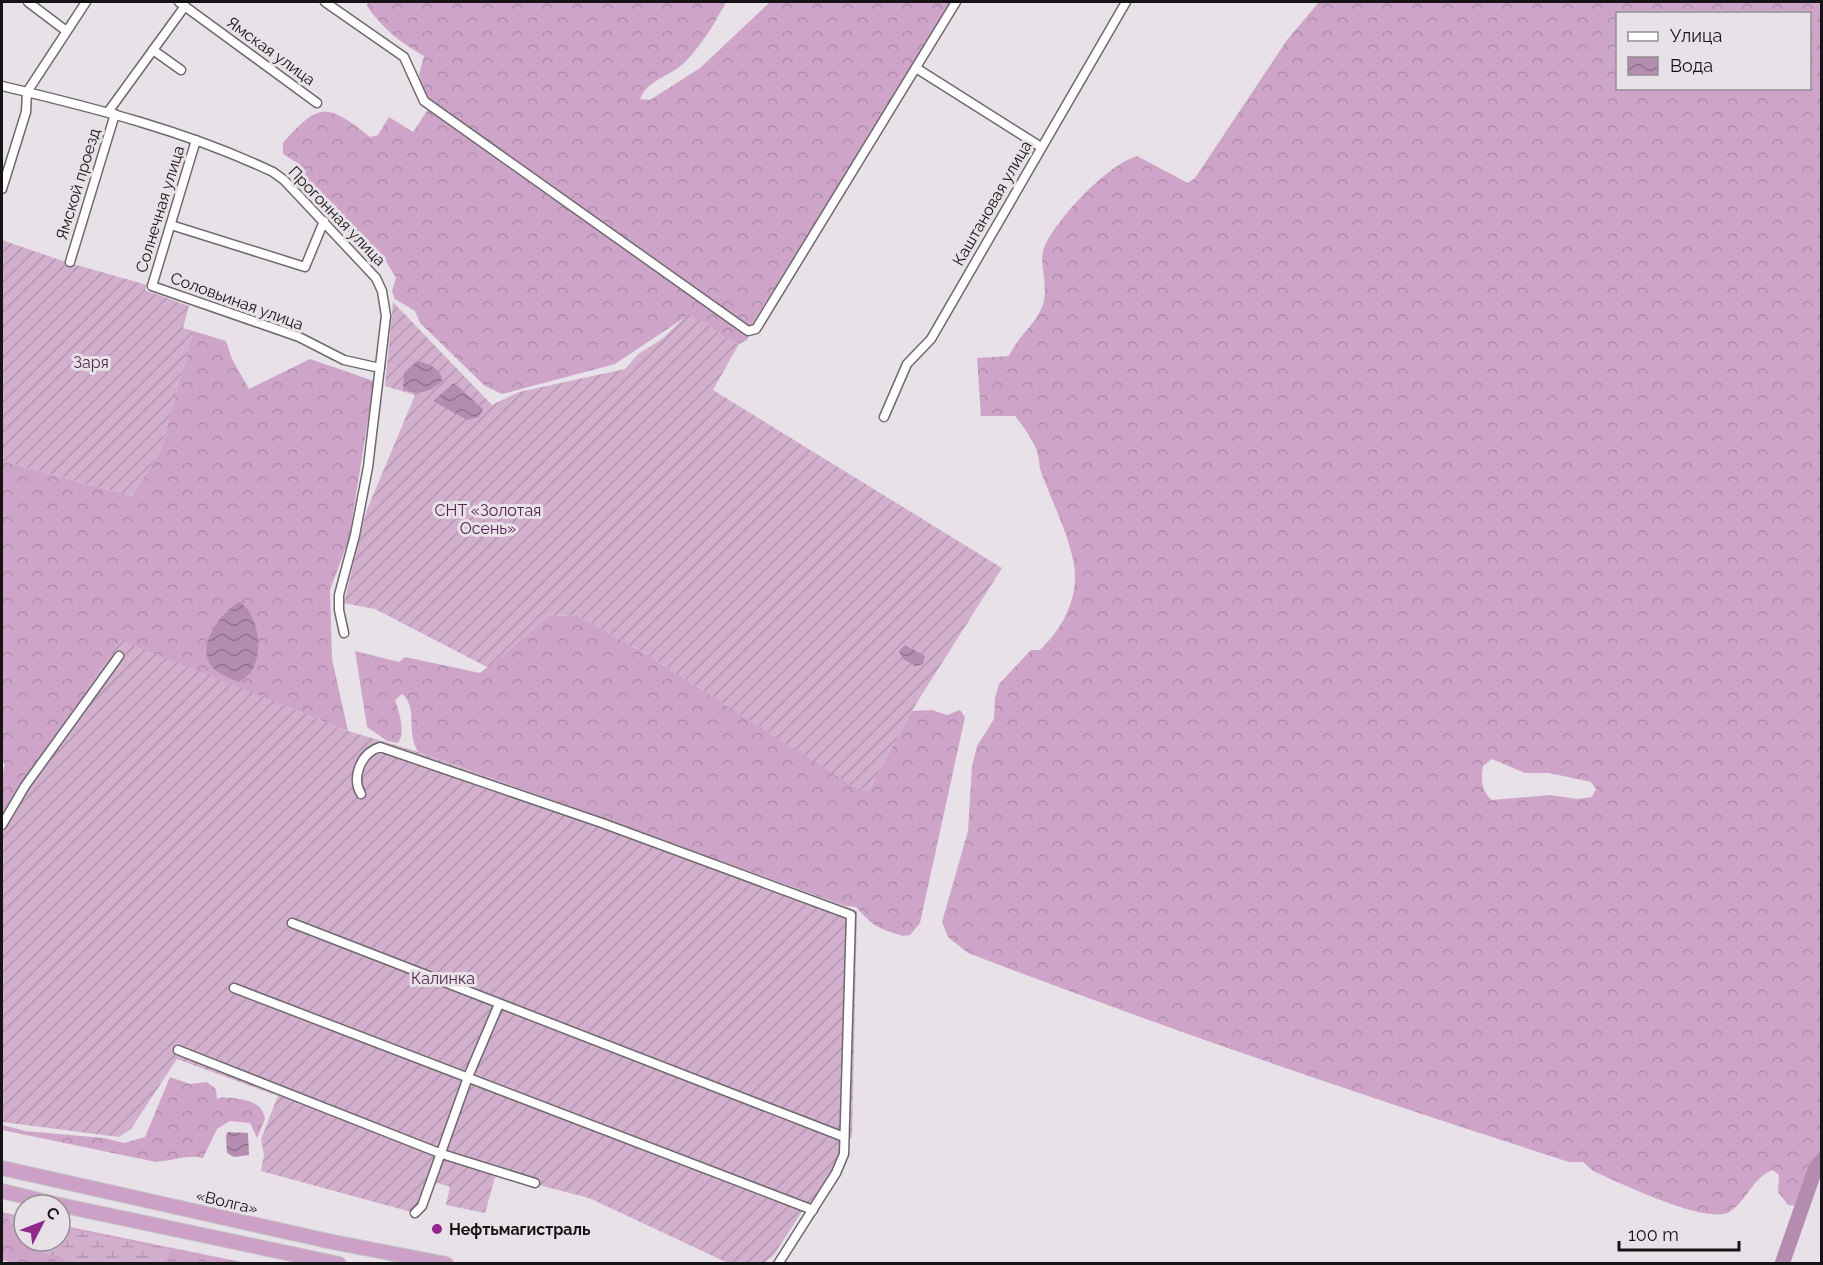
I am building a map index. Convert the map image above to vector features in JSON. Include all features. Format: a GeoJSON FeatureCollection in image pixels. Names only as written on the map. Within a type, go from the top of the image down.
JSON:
{"type":"FeatureCollection","features":[{"type":"Feature","properties":{"kind":"highway","name":"«Волга»"},"geometry":{"type":"LineString","coordinates":[[2,1168],[328,1241],[446,1263]]}},
{"type":"Feature","properties":{"kind":"highway"},"geometry":{"type":"LineString","coordinates":[[72,1208],[339,1263]]}},
{"type":"Feature","properties":{"kind":"street"},"geometry":{"type":"LineString","coordinates":[[28,2],[65,30]]}},
{"type":"Feature","properties":{"kind":"street"},"geometry":{"type":"LineString","coordinates":[[2,189],[26,112],[27,92],[65,30],[86,2]]}},
{"type":"Feature","properties":{"kind":"street"},"geometry":{"type":"LineString","coordinates":[[325,2],[404,57],[424,101],[748,331],[756,329],[954,2]]}},
{"type":"Feature","properties":{"kind":"street","name":"Каштановая улица"},"geometry":{"type":"LineString","coordinates":[[884,417],[907,364],[931,339],[1126,2]]}},
{"type":"Feature","properties":{"kind":"street","name":"Ямской проезд"},"geometry":{"type":"LineString","coordinates":[[70,262],[112,113],[182,4]]}},
{"type":"Feature","properties":{"kind":"street","name":"Ямская улица"},"geometry":{"type":"LineString","coordinates":[[182,4],[316,103]]}},
{"type":"Feature","properties":{"kind":"street"},"geometry":{"type":"LineString","coordinates":[[153,50],[181,70]]}},
{"type":"Feature","properties":{"kind":"street"},"geometry":{"type":"LineString","coordinates":[[916,68],[1041,147]]}},
{"type":"Feature","properties":{"kind":"street","name":"Прогонная улица"},"geometry":{"type":"LineString","coordinates":[[2,86],[112,113],[196,140],[273,172],[324,221],[376,278],[382,291],[386,315],[364,490],[339,595],[339,610],[344,633]]}},
{"type":"Feature","properties":{"kind":"street","name":"Солнечная улица"},"geometry":{"type":"LineString","coordinates":[[152,286],[196,140]]}},
{"type":"Feature","properties":{"kind":"street"},"geometry":{"type":"LineString","coordinates":[[171,225],[305,267],[324,221]]}},
{"type":"Feature","properties":{"kind":"street","name":"Соловьиная улица"},"geometry":{"type":"LineString","coordinates":[[152,286],[299,337],[344,360],[380,368]]}},
{"type":"Feature","properties":{"kind":"street"},"geometry":{"type":"LineString","coordinates":[[2,825],[25,786],[118,656]]}},
{"type":"Feature","properties":{"kind":"street"},"geometry":{"type":"LineString","coordinates":[[362,794],[355,781],[356,775],[367,755],[380,747],[602,823],[851,915],[844,1154],[836,1173],[778,1263]]}},
{"type":"Feature","properties":{"kind":"street"},"geometry":{"type":"LineString","coordinates":[[292,923],[844,1137]]}},
{"type":"Feature","properties":{"kind":"street"},"geometry":{"type":"LineString","coordinates":[[234,988],[813,1210]]}},
{"type":"Feature","properties":{"kind":"street"},"geometry":{"type":"LineString","coordinates":[[415,1213],[422,1206],[468,1077],[499,1004]]}},
{"type":"Feature","properties":{"kind":"street"},"geometry":{"type":"LineString","coordinates":[[178,1050],[442,1154],[535,1182]]}},
{"type":"Feature","properties":{"kind":"green space"},"geometry":{"type":"Polygon","coordinates":[[[368,2],[726,2],[708,33],[692,54],[680,66],[649,86],[640,99],[650,100],[700,68],[770,2],[952,2],[750,328],[426,100],[419,75],[424,56],[385,28],[367,6],[368,2]]]}},
{"type":"Feature","properties":{"kind":"green space"},"geometry":{"type":"Polygon","coordinates":[[[1319,2],[1821,2],[1822,1173],[1804,1206],[1788,1205],[1778,1192],[1779,1175],[1773,1170],[1761,1177],[1731,1211],[1720,1214],[1704,1213],[1685,1208],[1642,1193],[1593,1171],[1583,1162],[1569,1162],[1418,1113],[1267,1062],[1042,981],[968,953],[948,937],[942,922],[968,831],[972,766],[977,746],[994,719],[995,698],[999,684],[1031,650],[1040,650],[1053,635],[1069,608],[1075,578],[1067,538],[1030,437],[1015,416],[981,416],[977,358],[1009,356],[1035,320],[1042,307],[1045,292],[1042,261],[1044,248],[1059,223],[1098,181],[1125,161],[1137,156],[1188,183],[1195,178],[1287,40],[1319,2]],[[1492,759],[1483,766],[1484,789],[1492,800],[1550,795],[1577,799],[1592,797],[1596,789],[1591,782],[1549,773],[1525,773],[1492,759]]]}},
{"type":"Feature","properties":{"kind":"green space"},"geometry":{"type":"Polygon","coordinates":[[[429,108],[749,335],[747,340],[739,344],[725,338],[701,321],[687,316],[615,364],[502,394],[485,386],[420,323],[415,311],[395,299],[392,291],[396,278],[384,258],[333,221],[308,187],[299,164],[283,154],[283,143],[315,114],[333,113],[370,137],[378,135],[389,117],[413,132],[429,108]]]}},
{"type":"Feature","properties":{"kind":"green space","name":"Заря"},"geometry":{"type":"Polygon","coordinates":[[[2,240],[63,261],[147,285],[145,290],[189,306],[183,328],[193,331],[161,449],[132,496],[2,461],[2,240]]]}},
{"type":"Feature","properties":{"kind":"green space","name":"СНТ «Золотая Осень»"},"geometry":{"type":"Polygon","coordinates":[[[393,302],[492,405],[519,392],[625,369],[638,354],[662,339],[687,315],[694,317],[725,338],[739,344],[713,390],[1002,568],[916,704],[870,788],[860,791],[646,654],[577,615],[549,616],[489,668],[375,609],[344,603],[366,512],[415,395],[385,386],[393,302]]]}},
{"type":"Feature","properties":{"kind":"green space"},"geometry":{"type":"Polygon","coordinates":[[[193,331],[226,341],[232,359],[249,389],[310,359],[374,381],[349,539],[330,590],[332,659],[348,731],[120,641],[2,816],[2,774],[5,764],[2,762],[2,461],[132,496],[161,449],[193,331]]]}},
{"type":"Feature","properties":{"kind":"green space"},"geometry":{"type":"Polygon","coordinates":[[[577,615],[646,654],[860,790],[866,791],[870,788],[912,711],[932,710],[947,715],[960,710],[965,717],[920,923],[910,935],[903,936],[881,929],[856,907],[845,906],[419,752],[413,738],[410,706],[402,694],[395,700],[402,728],[398,743],[387,741],[367,727],[355,651],[399,662],[405,657],[480,673],[549,616],[577,615]]]}},
{"type":"Feature","properties":{"kind":"green space","name":"Калинка"},"geometry":{"type":"Polygon","coordinates":[[[120,640],[348,731],[419,752],[857,911],[852,1138],[844,1137],[844,1154],[813,1210],[805,1207],[773,1256],[764,1263],[730,1264],[589,1198],[496,1174],[485,1213],[446,1205],[450,1187],[431,1181],[415,1213],[261,1171],[264,1155],[261,1139],[278,1096],[177,1059],[131,1129],[119,1137],[2,1122],[2,816],[120,640]]]}},
{"type":"Feature","properties":{"kind":"green space"},"geometry":{"type":"Polygon","coordinates":[[[170,1077],[190,1084],[207,1082],[216,1089],[217,1099],[235,1098],[254,1103],[263,1112],[265,1119],[257,1138],[250,1123],[230,1121],[217,1129],[203,1158],[186,1157],[156,1162],[2,1130],[2,1125],[25,1131],[104,1138],[124,1143],[145,1137],[170,1077]]]}},
{"type":"Feature","properties":{"kind":"green space"},"geometry":{"type":"Polygon","coordinates":[[[2,1212],[12,1214],[12,1253],[72,1253],[72,1227],[246,1263],[14,1263],[2,1260],[2,1212]]]}},
{"type":"Feature","properties":{"kind":"green space"},"geometry":{"type":"Polygon","coordinates":[[[5,1215],[12,1216],[12,1227],[5,1215]]]}},
{"type":"Feature","properties":{"kind":"green space"},"geometry":{"type":"Polygon","coordinates":[[[72,1229],[171,1250],[162,1263],[76,1263],[44,1253],[72,1253],[72,1229]]]}},
{"type":"Feature","properties":{"kind":"water"},"geometry":{"type":"Polygon","coordinates":[[[417,361],[437,370],[442,381],[433,388],[413,393],[403,388],[404,373],[417,361]]]}},
{"type":"Feature","properties":{"kind":"water"},"geometry":{"type":"Polygon","coordinates":[[[454,383],[483,409],[479,417],[467,420],[433,401],[454,383]]]}},
{"type":"Feature","properties":{"kind":"water"},"geometry":{"type":"Polygon","coordinates":[[[240,602],[253,619],[258,643],[254,667],[238,682],[213,668],[206,652],[207,643],[215,626],[227,611],[240,602]]]}},
{"type":"Feature","properties":{"kind":"water"},"geometry":{"type":"Polygon","coordinates":[[[905,645],[925,656],[923,664],[915,666],[903,659],[899,651],[905,645]]]}},
{"type":"Feature","properties":{"kind":"water"},"geometry":{"type":"Polygon","coordinates":[[[228,1132],[248,1133],[249,1155],[234,1157],[227,1153],[226,1135],[228,1132]]]}},
{"type":"Feature","properties":{"kind":"waterway"},"geometry":{"type":"LineString","coordinates":[[1782,1264],[1816,1167],[1822,1161]]}},
{"type":"Feature","properties":{"kind":"place","name":"Нефтьмагистраль"},"geometry":{"type":"Point","coordinates":[437,1229]}}]}
